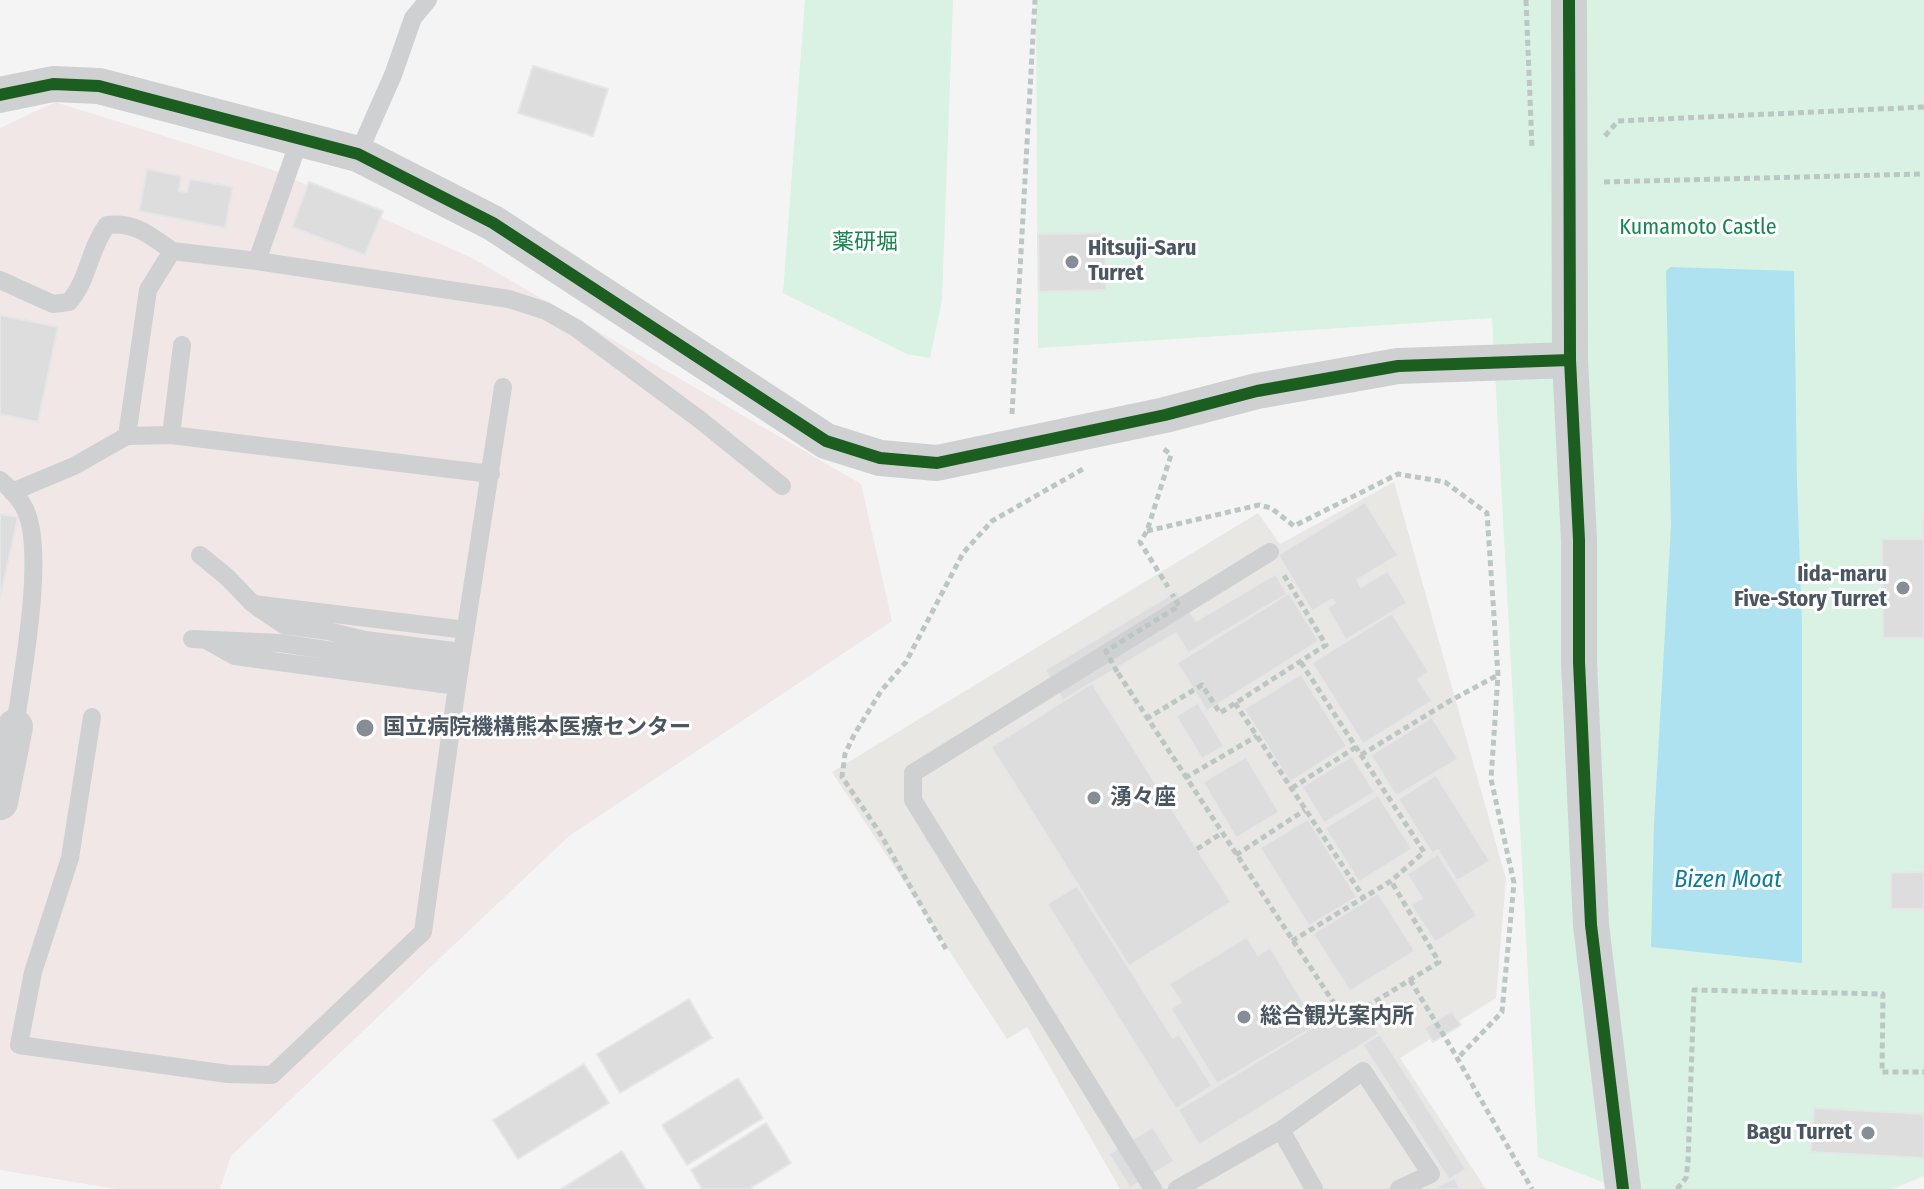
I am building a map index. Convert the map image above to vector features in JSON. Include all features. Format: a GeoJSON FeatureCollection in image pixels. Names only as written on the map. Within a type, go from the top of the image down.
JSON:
{"type":"FeatureCollection","features":[{"type":"Feature","properties":{"kind":"street"},"geometry":{"type":"LineString","coordinates":[[1569,0],[1570,360],[1579,540],[1579,662],[1591,925],[1623,1189]]}},
{"type":"Feature","properties":{"kind":"street"},"geometry":{"type":"LineString","coordinates":[[0,95],[53,84],[99,86],[358,154],[493,223],[826,441],[880,458],[937,463],[1132,423],[1257,391],[1398,366],[1570,360]]}},
{"type":"Feature","properties":{"kind":"street"},"geometry":{"type":"LineString","coordinates":[[0,802],[15,727]]}},
{"type":"Feature","properties":{"kind":"lane"},"geometry":{"type":"LineString","coordinates":[[358,154],[393,75],[411,9],[428,0]]}},
{"type":"Feature","properties":{"kind":"lane"},"geometry":{"type":"LineString","coordinates":[[257,261],[300,138]]}},
{"type":"Feature","properties":{"kind":"lane"},"geometry":{"type":"LineString","coordinates":[[0,280],[53,304],[69,302],[81,289],[96,239],[107,225],[125,223],[145,231],[172,251],[509,299],[546,311],[576,328],[699,419],[782,486]]}},
{"type":"Feature","properties":{"kind":"lane"},"geometry":{"type":"LineString","coordinates":[[127,436],[148,290],[172,251]]}},
{"type":"Feature","properties":{"kind":"lane"},"geometry":{"type":"LineString","coordinates":[[171,435],[182,345]]}},
{"type":"Feature","properties":{"kind":"lane"},"geometry":{"type":"LineString","coordinates":[[92,717],[70,858],[41,943],[28,991],[19,1045],[228,1074],[272,1075],[423,932],[503,387]]}},
{"type":"Feature","properties":{"kind":"lane"},"geometry":{"type":"LineString","coordinates":[[15,727],[32,595],[32,534],[25,508],[6,486],[74,466],[127,436],[171,435],[491,474]]}},
{"type":"Feature","properties":{"kind":"lane"},"geometry":{"type":"LineString","coordinates":[[1153,1189],[913,800],[913,773],[1270,552]]}},
{"type":"Feature","properties":{"kind":"lane"},"geometry":{"type":"LineString","coordinates":[[200,555],[253,604],[284,625],[365,640],[460,669]]}},
{"type":"Feature","properties":{"kind":"lane"},"geometry":{"type":"LineString","coordinates":[[253,604],[466,630]]}},
{"type":"Feature","properties":{"kind":"lane"},"geometry":{"type":"LineString","coordinates":[[198,639],[235,656],[460,669]]}},
{"type":"Feature","properties":{"kind":"lane"},"geometry":{"type":"LineString","coordinates":[[1177,1189],[1281,1130],[1363,1071],[1431,1174],[1399,1189]]}},
{"type":"Feature","properties":{"kind":"lane"},"geometry":{"type":"LineString","coordinates":[[1281,1130],[1314,1189]]}},
{"type":"Feature","properties":{"kind":"path"},"geometry":{"type":"LineString","coordinates":[[1010,449],[1035,0]]}},
{"type":"Feature","properties":{"kind":"path"},"geometry":{"type":"LineString","coordinates":[[1603,139],[1618,121],[1924,107]]}},
{"type":"Feature","properties":{"kind":"path"},"geometry":{"type":"LineString","coordinates":[[1570,183],[1923,174]]}},
{"type":"Feature","properties":{"kind":"path"},"geometry":{"type":"LineString","coordinates":[[1132,423],[1171,455],[1147,531],[1140,542],[1179,606],[1106,651],[1146,719],[1345,1020],[1439,962],[1391,881]]}},
{"type":"Feature","properties":{"kind":"path"},"geometry":{"type":"LineString","coordinates":[[946,949],[878,830],[842,777],[845,754],[881,691],[906,662],[963,553],[992,521],[1092,465]]}},
{"type":"Feature","properties":{"kind":"path"},"geometry":{"type":"LineString","coordinates":[[1147,531],[1259,505],[1271,508],[1294,526],[1398,474],[1445,482],[1487,513],[1498,675],[1491,779],[1514,883],[1502,1012],[1458,1058]]}},
{"type":"Feature","properties":{"kind":"path"},"geometry":{"type":"LineString","coordinates":[[1146,719],[1202,685],[1220,713],[1326,645],[1270,552]]}},
{"type":"Feature","properties":{"kind":"path"},"geometry":{"type":"LineString","coordinates":[[1292,941],[1391,881],[1424,852],[1300,661]]}},
{"type":"Feature","properties":{"kind":"path"},"geometry":{"type":"LineString","coordinates":[[1361,755],[1498,675]]}},
{"type":"Feature","properties":{"kind":"path"},"geometry":{"type":"LineString","coordinates":[[1235,703],[1364,898]]}},
{"type":"Feature","properties":{"kind":"path"},"geometry":{"type":"LineString","coordinates":[[1185,778],[1257,736]]}},
{"type":"Feature","properties":{"kind":"path"},"geometry":{"type":"LineString","coordinates":[[1292,788],[1356,747]]}},
{"type":"Feature","properties":{"kind":"path"},"geometry":{"type":"LineString","coordinates":[[1236,855],[1305,810]]}},
{"type":"Feature","properties":{"kind":"path"},"geometry":{"type":"LineString","coordinates":[[1197,849],[1222,833]]}},
{"type":"Feature","properties":{"kind":"path"},"geometry":{"type":"LineString","coordinates":[[1410,980],[1532,1189]]}},
{"type":"Feature","properties":{"kind":"path"},"geometry":{"type":"LineString","coordinates":[[1677,1189],[1686,1178],[1688,1162],[1694,990],[1883,994],[1882,1072],[1924,1072]]}},
{"type":"Feature","properties":{"kind":"shaded area","name":"国立病院機構熊本医療センター"},"geometry":{"type":"Polygon","coordinates":[[[55,102],[273,170],[472,258],[861,484],[892,621],[569,836],[231,1156],[220,1189],[117,1189],[0,1170],[0,128],[55,102]]]}},
{"type":"Feature","properties":{"kind":"shaded area"},"geometry":{"type":"Polygon","coordinates":[[[1394,482],[1506,879],[1496,998],[1400,1058],[1486,1189],[1120,1189],[1027,1027],[1007,1039],[832,772],[1258,513],[1280,544],[1394,482]]]}},
{"type":"Feature","properties":{"kind":"green space","name":"薬研堀"},"geometry":{"type":"Polygon","coordinates":[[[805,0],[953,0],[942,300],[930,358],[907,354],[783,293],[805,0]]]}},
{"type":"Feature","properties":{"kind":"green space","name":"Kumamoto Castle"},"geometry":{"type":"Polygon","coordinates":[[[1036,0],[1924,0],[1924,1176],[1892,1189],[1620,1189],[1538,1157],[1492,318],[1038,348],[1036,0]]]}},
{"type":"Feature","properties":{"kind":"water","name":"Bizen Moat"},"geometry":{"type":"Polygon","coordinates":[[[1671,267],[1794,271],[1802,625],[1802,963],[1651,947],[1654,824],[1671,526],[1666,271],[1671,267]]]}},
{"type":"Feature","properties":{"kind":"building"},"geometry":{"type":"Polygon","coordinates":[[[533,66],[608,89],[593,136],[518,113],[533,66]]]}},
{"type":"Feature","properties":{"kind":"building"},"geometry":{"type":"Polygon","coordinates":[[[147,169],[181,176],[179,191],[187,192],[190,179],[233,187],[225,228],[139,211],[147,169]]]}},
{"type":"Feature","properties":{"kind":"building"},"geometry":{"type":"Polygon","coordinates":[[[309,182],[383,211],[365,255],[292,227],[309,182]]]}},
{"type":"Feature","properties":{"kind":"building","name":"Hitsuji-Saru Turret"},"geometry":{"type":"Polygon","coordinates":[[[1105,233],[1106,290],[1039,292],[1038,234],[1105,233]]]}},
{"type":"Feature","properties":{"kind":"building"},"geometry":{"type":"Polygon","coordinates":[[[0,315],[58,327],[38,422],[0,414],[0,315]]]}},
{"type":"Feature","properties":{"kind":"building"},"geometry":{"type":"Polygon","coordinates":[[[1365,502],[1398,555],[1357,580],[1361,587],[1388,571],[1407,603],[1346,640],[1327,608],[1335,603],[1332,599],[1312,611],[1278,555],[1365,502]]]}},
{"type":"Feature","properties":{"kind":"building"},"geometry":{"type":"Polygon","coordinates":[[[0,514],[18,517],[0,598],[0,514]]]}},
{"type":"Feature","properties":{"kind":"building","name":"Iida-maru Five-Story Turret"},"geometry":{"type":"Polygon","coordinates":[[[1923,517],[1924,638],[1883,638],[1882,539],[1923,539],[1923,517]]]}},
{"type":"Feature","properties":{"kind":"building"},"geometry":{"type":"Polygon","coordinates":[[[1276,574],[1287,594],[1188,653],[1176,633],[1063,700],[1045,670],[1177,591],[1196,621],[1276,574]]]}},
{"type":"Feature","properties":{"kind":"building"},"geometry":{"type":"Polygon","coordinates":[[[1289,593],[1319,641],[1207,711],[1177,663],[1289,593]]]}},
{"type":"Feature","properties":{"kind":"building"},"geometry":{"type":"Polygon","coordinates":[[[1392,613],[1429,672],[1418,679],[1432,701],[1363,744],[1312,663],[1392,613]]]}},
{"type":"Feature","properties":{"kind":"building"},"geometry":{"type":"Polygon","coordinates":[[[1301,674],[1347,746],[1290,782],[1244,709],[1301,674]]]}},
{"type":"Feature","properties":{"kind":"building","name":"湧々座"},"geometry":{"type":"Polygon","coordinates":[[[1092,683],[1231,902],[1129,966],[991,747],[1092,683]]]}},
{"type":"Feature","properties":{"kind":"building"},"geometry":{"type":"Polygon","coordinates":[[[1198,703],[1224,746],[1202,759],[1176,716],[1198,703]]]}},
{"type":"Feature","properties":{"kind":"building"},"geometry":{"type":"Polygon","coordinates":[[[1432,717],[1458,759],[1396,796],[1371,755],[1432,717]]]}},
{"type":"Feature","properties":{"kind":"building"},"geometry":{"type":"Polygon","coordinates":[[[1352,756],[1375,792],[1324,823],[1302,787],[1352,756]]]}},
{"type":"Feature","properties":{"kind":"building"},"geometry":{"type":"Polygon","coordinates":[[[1246,757],[1279,812],[1236,838],[1203,782],[1246,757]]]}},
{"type":"Feature","properties":{"kind":"building"},"geometry":{"type":"Polygon","coordinates":[[[1436,775],[1490,861],[1457,881],[1438,850],[1432,853],[1398,799],[1436,775]]]}},
{"type":"Feature","properties":{"kind":"building"},"geometry":{"type":"Polygon","coordinates":[[[1378,795],[1412,849],[1359,882],[1325,828],[1378,795]]]}},
{"type":"Feature","properties":{"kind":"building"},"geometry":{"type":"Polygon","coordinates":[[[1308,819],[1357,897],[1309,926],[1260,848],[1308,819]]]}},
{"type":"Feature","properties":{"kind":"building"},"geometry":{"type":"Polygon","coordinates":[[[1438,854],[1477,916],[1435,942],[1411,905],[1422,898],[1407,874],[1438,854]]]}},
{"type":"Feature","properties":{"kind":"building"},"geometry":{"type":"Polygon","coordinates":[[[1924,872],[1924,909],[1891,909],[1891,873],[1924,872]]]}},
{"type":"Feature","properties":{"kind":"building"},"geometry":{"type":"Polygon","coordinates":[[[1077,886],[1173,1038],[1179,1034],[1212,1086],[1176,1109],[1047,904],[1077,886]]]}},
{"type":"Feature","properties":{"kind":"building"},"geometry":{"type":"Polygon","coordinates":[[[1378,893],[1415,951],[1350,991],[1313,934],[1378,893]]]}},
{"type":"Feature","properties":{"kind":"building","name":"総合観光案内所"},"geometry":{"type":"Polygon","coordinates":[[[1247,937],[1258,955],[1270,947],[1317,1025],[1217,1084],[1171,1009],[1181,1002],[1169,984],[1247,937]]]}},
{"type":"Feature","properties":{"kind":"building"},"geometry":{"type":"Polygon","coordinates":[[[689,999],[712,1038],[620,1093],[597,1054],[689,999]]]}},
{"type":"Feature","properties":{"kind":"building"},"geometry":{"type":"Polygon","coordinates":[[[1358,1000],[1379,1034],[1199,1145],[1178,1110],[1358,1000]]]}},
{"type":"Feature","properties":{"kind":"building"},"geometry":{"type":"Polygon","coordinates":[[[1452,1011],[1461,1025],[1433,1042],[1424,1028],[1452,1011]]]}},
{"type":"Feature","properties":{"kind":"building"},"geometry":{"type":"Polygon","coordinates":[[[1380,1034],[1466,1169],[1449,1180],[1363,1045],[1380,1034]]]}},
{"type":"Feature","properties":{"kind":"building"},"geometry":{"type":"Polygon","coordinates":[[[584,1064],[609,1103],[518,1159],[493,1120],[584,1064]]]}},
{"type":"Feature","properties":{"kind":"building"},"geometry":{"type":"Polygon","coordinates":[[[738,1078],[763,1118],[687,1165],[662,1125],[738,1078]]]}},
{"type":"Feature","properties":{"kind":"building","name":"Bagu Turret"},"geometry":{"type":"Polygon","coordinates":[[[1814,1108],[1924,1114],[1924,1158],[1811,1152],[1814,1108]]]}},
{"type":"Feature","properties":{"kind":"building"},"geometry":{"type":"Polygon","coordinates":[[[766,1123],[791,1163],[749,1189],[702,1189],[691,1170],[766,1123]]]}},
{"type":"Feature","properties":{"kind":"building"},"geometry":{"type":"Polygon","coordinates":[[[1153,1127],[1174,1161],[1130,1188],[1109,1154],[1153,1127]]]}},
{"type":"Feature","properties":{"kind":"building"},"geometry":{"type":"Polygon","coordinates":[[[622,1151],[645,1189],[561,1189],[622,1151]]]}},
{"type":"Feature","properties":{"kind":"building"},"geometry":{"type":"Polygon","coordinates":[[[1455,1178],[1460,1189],[1432,1189],[1455,1178]]]}},
{"type":"Feature","properties":{"kind":"cycle path"},"geometry":{"type":"LineString","coordinates":[[1569,0],[1570,360],[1579,540],[1579,662],[1591,925],[1623,1189]]}},
{"type":"Feature","properties":{"kind":"cycle path"},"geometry":{"type":"LineString","coordinates":[[0,95],[53,84],[99,86],[358,154],[493,223],[826,441],[880,458],[937,463],[1165,415],[1257,391],[1398,366],[1570,360]]}},
{"type":"Feature","properties":{"kind":"place","name":"Hitsuji-Saru Turret"},"geometry":{"type":"Point","coordinates":[1072,262]}},
{"type":"Feature","properties":{"kind":"place","name":"Iida-maru Five-Story Turret"},"geometry":{"type":"Point","coordinates":[1903,588]}},
{"type":"Feature","properties":{"kind":"place","name":"国立病院機構熊本医療センター"},"geometry":{"type":"Point","coordinates":[365,728]}},
{"type":"Feature","properties":{"kind":"place","name":"湧々座"},"geometry":{"type":"Point","coordinates":[1094,798]}},
{"type":"Feature","properties":{"kind":"place","name":"総合観光案内所"},"geometry":{"type":"Point","coordinates":[1244,1017]}},
{"type":"Feature","properties":{"kind":"place","name":"Bagu Turret"},"geometry":{"type":"Point","coordinates":[1868,1133]}}]}
